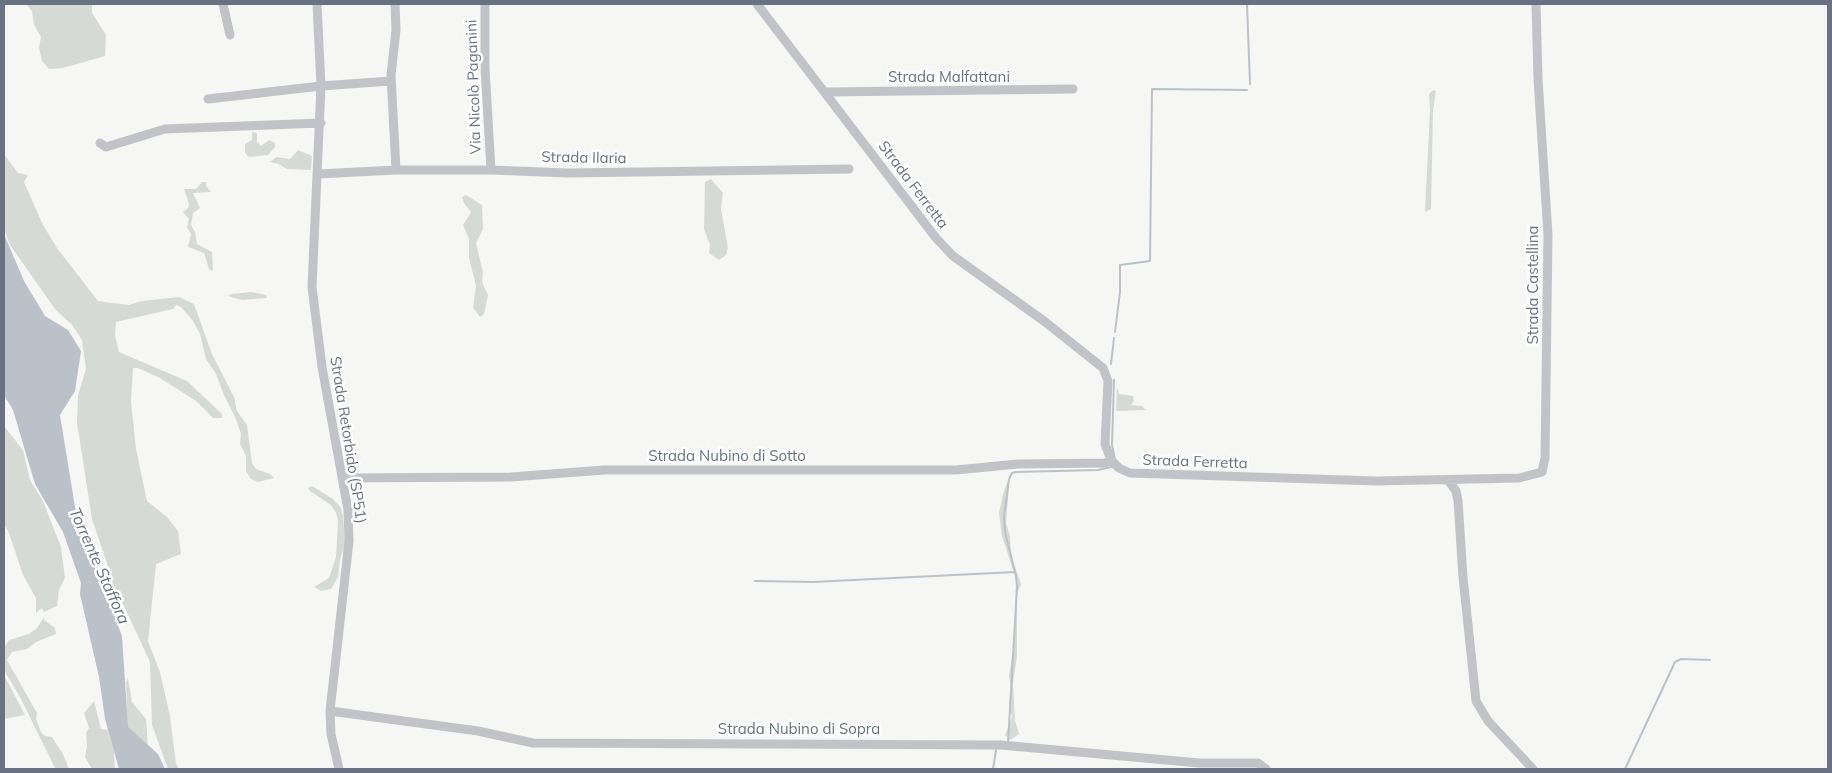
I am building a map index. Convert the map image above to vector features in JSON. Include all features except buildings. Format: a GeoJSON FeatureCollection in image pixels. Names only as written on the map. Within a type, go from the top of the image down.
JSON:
{"type":"FeatureCollection","features":[{"type":"Feature","properties":{"kind":"street"},"geometry":{"type":"LineString","coordinates":[[223,4],[230,35]]}},
{"type":"Feature","properties":{"kind":"street"},"geometry":{"type":"LineString","coordinates":[[309,4],[317,7]]}},
{"type":"Feature","properties":{"kind":"street"},"geometry":{"type":"LineString","coordinates":[[395,4],[396,30],[391,81],[396,170]]}},
{"type":"Feature","properties":{"kind":"street","name":"Via Nicolò Paganini"},"geometry":{"type":"LineString","coordinates":[[485,4],[486,68],[492,170]]}},
{"type":"Feature","properties":{"kind":"street","name":"Strada Ferretta"},"geometry":{"type":"LineString","coordinates":[[757,4],[931,232],[947,250],[1103,368],[1108,381],[1106,444],[1111,460],[1119,468],[1130,473],[1360,481],[1448,480]]}},
{"type":"Feature","properties":{"kind":"street","name":"Strada Castellina"},"geometry":{"type":"LineString","coordinates":[[1448,480],[1532,476],[1542,472],[1545,458],[1548,235],[1538,79],[1536,4]]}},
{"type":"Feature","properties":{"kind":"street","name":"Strada Retorbido (SP51)"},"geometry":{"type":"LineString","coordinates":[[317,7],[321,123],[312,258],[312,288],[322,367],[348,510],[349,541],[330,711],[331,734],[339,769]]}},
{"type":"Feature","properties":{"kind":"street"},"geometry":{"type":"LineString","coordinates":[[208,98],[391,81]]}},
{"type":"Feature","properties":{"kind":"street","name":"Strada Malfattani"},"geometry":{"type":"LineString","coordinates":[[826,92],[1073,89]]}},
{"type":"Feature","properties":{"kind":"street"},"geometry":{"type":"LineString","coordinates":[[100,143],[106,147],[165,129],[321,123]]}},
{"type":"Feature","properties":{"kind":"street","name":"Strada Ilaria"},"geometry":{"type":"LineString","coordinates":[[318,174],[396,170],[492,170],[568,173],[849,170]]}},
{"type":"Feature","properties":{"kind":"street","name":"Strada Nubino di Sotto"},"geometry":{"type":"LineString","coordinates":[[342,478],[511,477],[604,470],[956,470],[1018,464],[1105,463],[1111,460]]}},
{"type":"Feature","properties":{"kind":"street"},"geometry":{"type":"LineString","coordinates":[[1448,480],[1456,491]]}},
{"type":"Feature","properties":{"kind":"street"},"geometry":{"type":"LineString","coordinates":[[1466,480],[1458,484],[1456,491],[1476,701],[1488,721],[1512,744],[1533,769]]}},
{"type":"Feature","properties":{"kind":"street","name":"Strada Nubino di Sopra"},"geometry":{"type":"LineString","coordinates":[[330,711],[463,729],[533,742],[966,744],[1047,748],[1218,766],[1258,763],[1266,769]]}},
{"type":"Feature","properties":{"kind":"shaded area"},"geometry":{"type":"Polygon","coordinates":[[[26,4],[92,4],[92,13],[106,35],[105,56],[63,68],[49,69],[42,61],[39,48],[41,37],[34,25],[32,11],[26,4]]]}},
{"type":"Feature","properties":{"kind":"shaded area"},"geometry":{"type":"Polygon","coordinates":[[[1433,90],[1436,91],[1433,111],[1431,209],[1425,212],[1430,110],[1429,94],[1433,90]]]}},
{"type":"Feature","properties":{"kind":"shaded area"},"geometry":{"type":"Polygon","coordinates":[[[252,132],[257,133],[257,142],[261,146],[269,140],[275,143],[275,147],[268,155],[249,157],[245,153],[245,144],[252,140],[252,132]]]}},
{"type":"Feature","properties":{"kind":"shaded area"},"geometry":{"type":"Polygon","coordinates":[[[298,150],[312,156],[311,170],[287,169],[270,162],[276,157],[290,159],[298,150]]]}},
{"type":"Feature","properties":{"kind":"shaded area"},"geometry":{"type":"Polygon","coordinates":[[[4,154],[18,173],[28,175],[24,182],[43,225],[57,248],[98,301],[129,305],[141,301],[179,297],[194,304],[212,354],[234,397],[237,411],[247,425],[252,463],[256,469],[270,474],[274,478],[258,482],[251,479],[246,471],[246,456],[240,444],[241,434],[235,417],[216,374],[206,359],[200,334],[193,321],[181,307],[176,305],[173,309],[116,322],[115,335],[119,352],[187,381],[222,414],[222,418],[213,418],[196,401],[160,378],[138,368],[133,368],[131,401],[136,449],[147,501],[167,517],[178,531],[181,554],[156,564],[148,641],[160,672],[170,716],[176,764],[179,769],[168,769],[152,725],[150,662],[118,593],[114,594],[110,591],[105,576],[110,572],[92,519],[77,423],[78,396],[86,369],[82,340],[72,325],[55,309],[10,245],[4,229],[4,154]]]}},
{"type":"Feature","properties":{"kind":"shaded area"},"geometry":{"type":"Polygon","coordinates":[[[711,179],[723,193],[721,209],[728,248],[726,255],[719,260],[709,253],[710,245],[704,229],[705,182],[711,179]]]}},
{"type":"Feature","properties":{"kind":"shaded area"},"geometry":{"type":"Polygon","coordinates":[[[202,182],[206,182],[206,186],[211,192],[193,193],[200,208],[193,213],[191,225],[195,232],[197,244],[212,252],[213,271],[209,269],[204,253],[188,247],[191,234],[187,227],[189,219],[183,212],[188,208],[189,204],[184,189],[196,189],[202,182]]]}},
{"type":"Feature","properties":{"kind":"shaded area"},"geometry":{"type":"Polygon","coordinates":[[[466,195],[482,205],[483,229],[476,243],[483,272],[482,282],[488,295],[484,314],[480,317],[473,308],[476,286],[469,258],[469,239],[463,225],[471,212],[462,197],[466,195]]]}},
{"type":"Feature","properties":{"kind":"shaded area"},"geometry":{"type":"Polygon","coordinates":[[[4,234],[24,281],[45,316],[68,330],[81,351],[75,391],[60,415],[76,513],[122,636],[128,727],[158,754],[165,769],[119,769],[105,719],[99,677],[80,594],[81,583],[63,532],[35,484],[13,410],[4,395],[4,234]]]}},
{"type":"Feature","properties":{"kind":"shaded area"},"geometry":{"type":"Polygon","coordinates":[[[251,292],[266,295],[267,298],[242,300],[228,296],[231,294],[251,292]]]}},
{"type":"Feature","properties":{"kind":"shaded area"},"geometry":{"type":"Polygon","coordinates":[[[1117,387],[1119,394],[1133,396],[1134,401],[1131,405],[1142,406],[1146,410],[1116,411],[1117,387]]]}},
{"type":"Feature","properties":{"kind":"shaded area"},"geometry":{"type":"Polygon","coordinates":[[[4,426],[23,450],[30,480],[43,501],[61,547],[65,578],[59,590],[57,606],[44,612],[42,608],[36,613],[36,598],[23,575],[9,533],[4,524],[4,426]]]}},
{"type":"Feature","properties":{"kind":"shaded area"},"geometry":{"type":"Polygon","coordinates":[[[1010,475],[1006,523],[1010,536],[1011,555],[1021,584],[1017,595],[1017,657],[1013,683],[1015,720],[1019,734],[1010,740],[1005,735],[1012,717],[1009,702],[1011,687],[1009,676],[1015,635],[1016,579],[1002,536],[999,513],[1010,475]]]}},
{"type":"Feature","properties":{"kind":"shaded area"},"geometry":{"type":"Polygon","coordinates":[[[312,486],[333,499],[341,508],[343,516],[345,543],[338,577],[331,589],[321,591],[314,587],[329,578],[336,557],[338,521],[331,505],[310,491],[308,488],[312,486]]]}},
{"type":"Feature","properties":{"kind":"shaded area"},"geometry":{"type":"Polygon","coordinates":[[[44,617],[44,620],[55,628],[56,634],[36,642],[27,649],[12,652],[7,660],[37,713],[36,719],[41,732],[45,736],[52,737],[63,754],[69,769],[55,768],[21,699],[4,670],[4,648],[9,640],[29,634],[37,628],[44,617]]]}},
{"type":"Feature","properties":{"kind":"shaded area"},"geometry":{"type":"Polygon","coordinates":[[[4,675],[25,715],[4,719],[4,675]]]}},
{"type":"Feature","properties":{"kind":"shaded area"},"geometry":{"type":"Polygon","coordinates":[[[128,678],[132,702],[146,719],[148,748],[131,749],[125,717],[127,710],[126,682],[128,678]]]}},
{"type":"Feature","properties":{"kind":"shaded area"},"geometry":{"type":"Polygon","coordinates":[[[94,701],[101,729],[108,730],[114,751],[115,769],[92,769],[85,757],[87,746],[86,733],[89,728],[84,713],[94,701]]]}},
{"type":"Feature","properties":{"kind":"waterway"},"geometry":{"type":"LineString","coordinates":[[1247,4],[1250,84]]}},
{"type":"Feature","properties":{"kind":"waterway"},"geometry":{"type":"LineString","coordinates":[[1115,332],[1120,292],[1120,265],[1150,261],[1152,89],[1247,90]]}},
{"type":"Feature","properties":{"kind":"waterway"},"geometry":{"type":"LineString","coordinates":[[1111,364],[1114,338]]}},
{"type":"Feature","properties":{"kind":"waterway"},"geometry":{"type":"LineString","coordinates":[[1114,380],[1112,445],[1115,459]]}},
{"type":"Feature","properties":{"kind":"waterway"},"geometry":{"type":"LineString","coordinates":[[1008,743],[1017,587],[1005,532],[1004,517],[1009,479],[1012,473],[1016,472],[1098,470],[1111,467]]}},
{"type":"Feature","properties":{"kind":"waterway"},"geometry":{"type":"LineString","coordinates":[[755,581],[813,582],[1015,572]]}},
{"type":"Feature","properties":{"kind":"waterway"},"geometry":{"type":"LineString","coordinates":[[1625,769],[1675,662],[1681,659],[1710,660]]}},
{"type":"Feature","properties":{"kind":"waterway"},"geometry":{"type":"LineString","coordinates":[[993,769],[996,750]]}},
{"type":"Feature","properties":{"kind":"water label","name":"Torrente Staffora"},"geometry":{"type":"Point","coordinates":[99,566]}}]}
